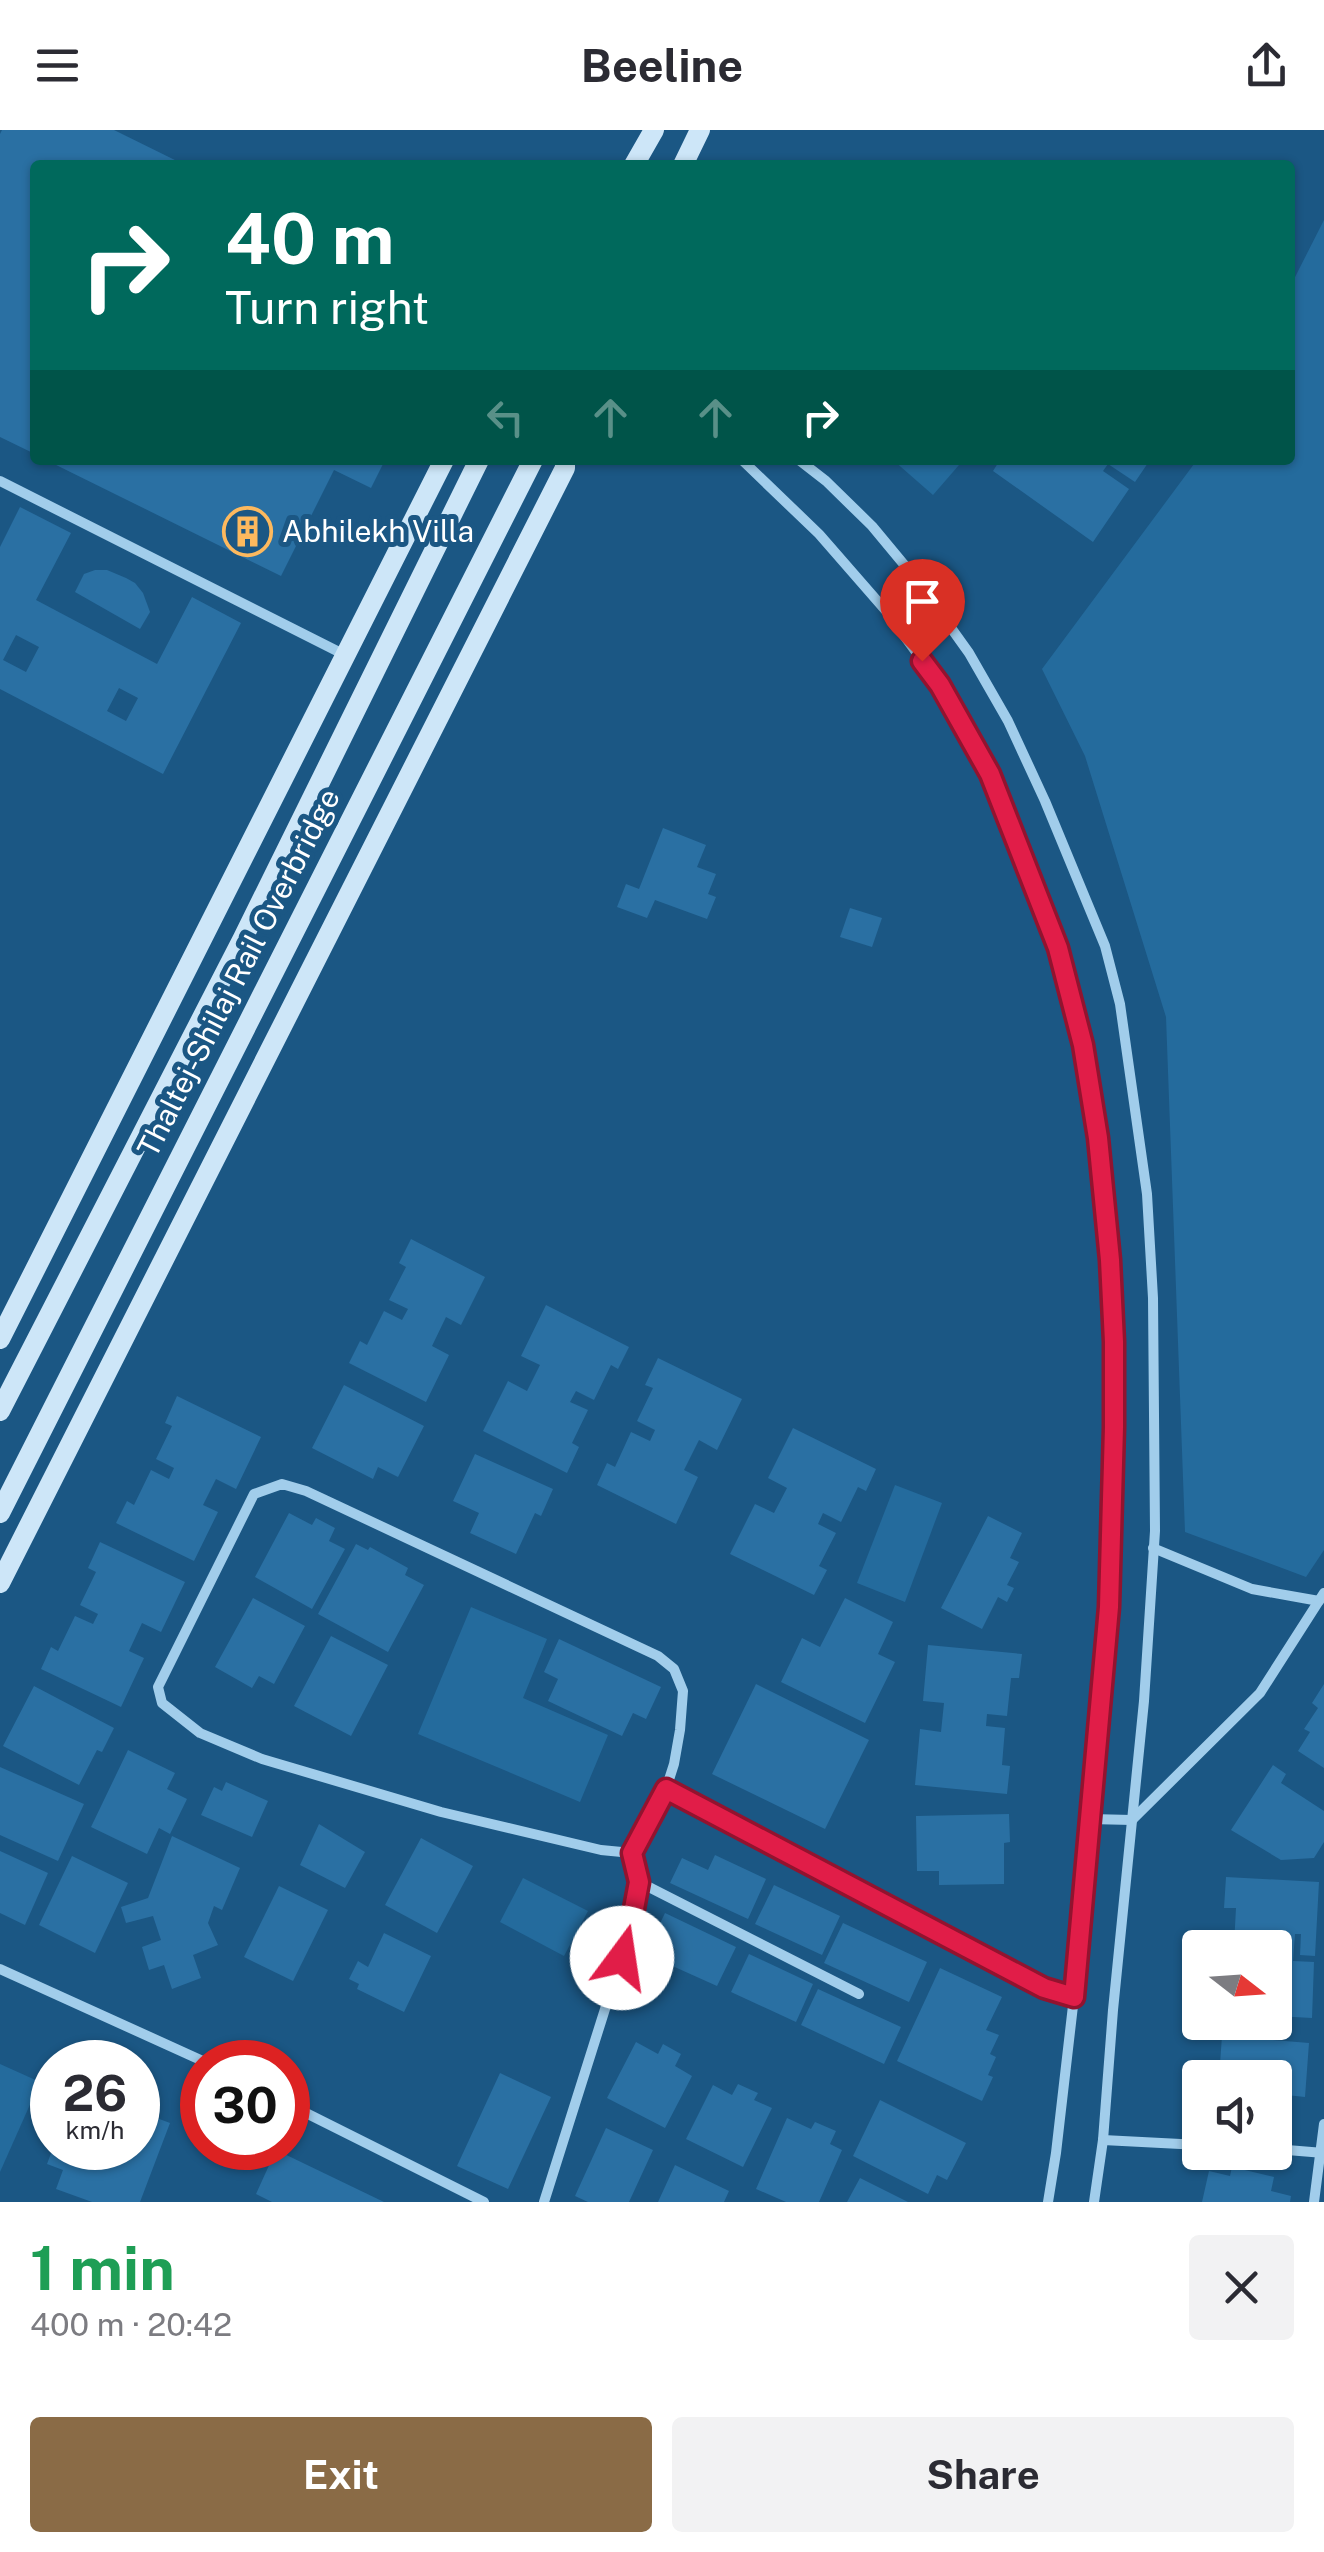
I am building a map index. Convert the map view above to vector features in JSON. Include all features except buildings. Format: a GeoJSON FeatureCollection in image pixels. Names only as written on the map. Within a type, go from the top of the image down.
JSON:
{"type":"FeatureCollection","features":[{"type":"Feature","properties":{"kind":"main road"},"geometry":{"type":"LineString","coordinates":[[637,160],[654,130]]}},
{"type":"Feature","properties":{"kind":"main road"},"geometry":{"type":"LineString","coordinates":[[685,160],[700,130]]}},
{"type":"Feature","properties":{"kind":"main road"},"geometry":{"type":"LineString","coordinates":[[0,1339],[441,465]]}},
{"type":"Feature","properties":{"kind":"main road","name":"Thaltej-Shilaj Rail Overbridge"},"geometry":{"type":"LineString","coordinates":[[0,1513],[530,465]]}},
{"type":"Feature","properties":{"kind":"main road"},"geometry":{"type":"LineString","coordinates":[[0,1584],[565,465]]}},
{"type":"Feature","properties":{"kind":"main road","name":"Thaltej-Shilaj Rail Overbridge"},"geometry":{"type":"LineString","coordinates":[[0,1412],[234,956],[475,469]]}},
{"type":"Feature","properties":{"kind":"street"},"geometry":{"type":"LineString","coordinates":[[747,465],[819,534],[887,612],[940,685],[990,774],[1058,948],[1083,1045],[1098,1138],[1114,1342],[1109,1607],[1074,1997],[1048,2202]]}},
{"type":"Feature","properties":{"kind":"street"},"geometry":{"type":"LineString","coordinates":[[805,465],[872,526],[916,579],[968,653],[1008,721],[1105,946],[1120,1004],[1147,1194],[1153,1298],[1153,1548],[1144,1700],[1094,2202]]}},
{"type":"Feature","properties":{"kind":"street"},"geometry":{"type":"LineString","coordinates":[[0,481],[345,655]]}},
{"type":"Feature","properties":{"kind":"street"},"geometry":{"type":"LineString","coordinates":[[544,2202],[630,1930],[639,1882],[632,1853],[666,1789],[677,1747],[683,1691],[674,1669],[658,1656],[306,1491],[282,1484],[254,1494],[158,1687],[162,1702],[200,1733],[262,1759],[441,1812],[601,1850],[632,1853]]}},
{"type":"Feature","properties":{"kind":"street"},"geometry":{"type":"LineString","coordinates":[[1090,1819],[1132,1820],[1260,1693],[1322,1597],[1252,1590],[1153,1548]]}},
{"type":"Feature","properties":{"kind":"street"},"geometry":{"type":"LineString","coordinates":[[666,1789],[1044,1988],[1074,1997]]}},
{"type":"Feature","properties":{"kind":"street"},"geometry":{"type":"LineString","coordinates":[[639,1882],[859,1994]]}},
{"type":"Feature","properties":{"kind":"street"},"geometry":{"type":"LineString","coordinates":[[0,1969],[180,2051]]}},
{"type":"Feature","properties":{"kind":"street"},"geometry":{"type":"LineString","coordinates":[[310,2115],[484,2202]]}},
{"type":"Feature","properties":{"kind":"street"},"geometry":{"type":"LineString","coordinates":[[1314,2202],[1324,2124]]}},
{"type":"Feature","properties":{"kind":"street"},"geometry":{"type":"LineString","coordinates":[[1102,2140],[1182,2144]]}},
{"type":"Feature","properties":{"kind":"street"},"geometry":{"type":"LineString","coordinates":[[1292,2151],[1322,2152]]}},
{"type":"Feature","properties":{"kind":"shaded area"},"geometry":{"type":"Polygon","coordinates":[[[1324,220],[1324,1550],[1306,1577],[1185,1532],[1166,1017],[1085,756],[1042,669],[1193,465],[1295,465],[1295,277],[1324,220]]]}},
{"type":"Feature","properties":{"kind":"shaded area"},"geometry":{"type":"Polygon","coordinates":[[[899,465],[959,465],[933,495],[899,465]]]}},
{"type":"Feature","properties":{"kind":"shaded area"},"geometry":{"type":"Polygon","coordinates":[[[895,1485],[942,1503],[905,1602],[857,1583],[895,1485]]]}},
{"type":"Feature","properties":{"kind":"shaded area"},"geometry":{"type":"Polygon","coordinates":[[[471,1607],[547,1639],[523,1698],[608,1735],[580,1802],[418,1734],[471,1607]]]}},
{"type":"Feature","properties":{"kind":"shaded area"},"geometry":{"type":"Polygon","coordinates":[[[523,1878],[588,1911],[564,1956],[500,1922],[523,1878]]]}},
{"type":"Feature","properties":{"kind":"shaded area"},"geometry":{"type":"Polygon","coordinates":[[[0,2064],[30,2078],[30,2104],[0,2172],[0,2064]]]}},
{"type":"Feature","properties":{"kind":"place","name":"Abhilekh Villa"},"geometry":{"type":"Point","coordinates":[247,532]}},
{"type":"Feature","properties":{"kind":"route"},"geometry":{"type":"LineString","coordinates":[[622,1958],[639,1882],[632,1853],[666,1789],[1044,1988],[1074,1997],[1109,1607],[1114,1342],[1098,1138],[1083,1045],[1058,948],[990,774],[940,685],[922,661]]}}]}
